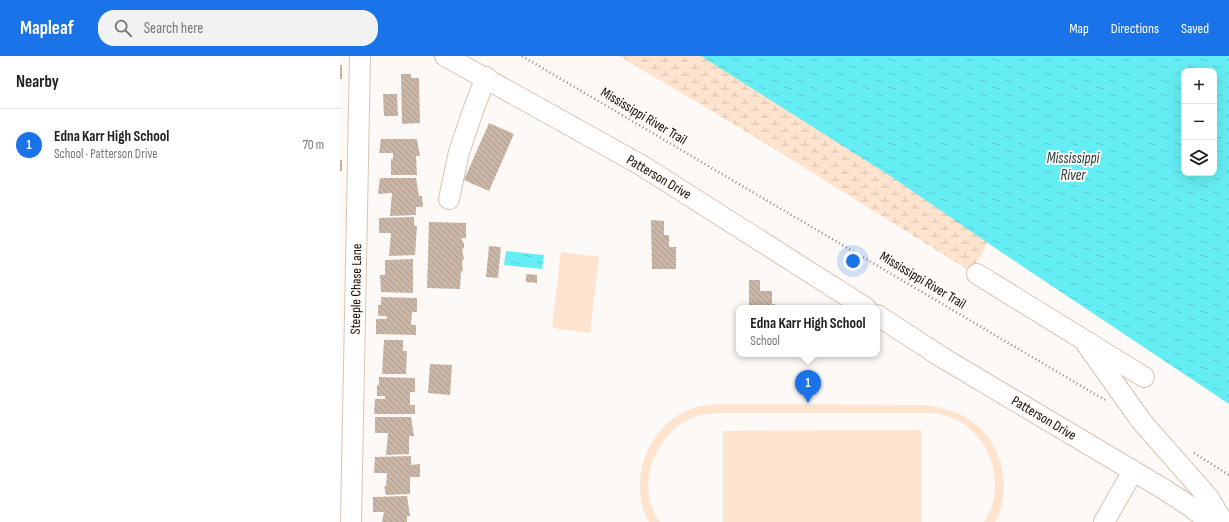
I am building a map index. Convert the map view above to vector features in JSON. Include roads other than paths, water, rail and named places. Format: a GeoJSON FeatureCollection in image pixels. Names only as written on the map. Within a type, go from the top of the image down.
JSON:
{"type":"FeatureCollection","features":[{"type":"Feature","properties":{"kind":"street","name":"Steeple Chase Lane"},"geometry":{"type":"LineString","coordinates":[[351,522],[360,56]]}},
{"type":"Feature","properties":{"kind":"street","name":"Patterson Drive"},"geometry":{"type":"LineString","coordinates":[[445,56],[641,165],[861,305]]}},
{"type":"Feature","properties":{"kind":"street"},"geometry":{"type":"LineString","coordinates":[[448,199],[459,152],[486,78]]}},
{"type":"Feature","properties":{"kind":"street"},"geometry":{"type":"LineString","coordinates":[[977,274],[1085,342],[1144,376]]}},
{"type":"Feature","properties":{"kind":"street","name":"Patterson Drive"},"geometry":{"type":"LineString","coordinates":[[880,317],[943,358],[1191,507],[1210,522]]}},
{"type":"Feature","properties":{"kind":"street"},"geometry":{"type":"LineString","coordinates":[[1085,342],[1142,422],[1208,497],[1223,522]]}},
{"type":"Feature","properties":{"kind":"street"},"geometry":{"type":"LineString","coordinates":[[1104,522],[1133,471]]}},
{"type":"Feature","properties":{"kind":"water","name":"Mississippi River"},"geometry":{"type":"Polygon","coordinates":[[[701,56],[1229,56],[1229,404],[1001,252],[892,177],[701,56]]]}},
{"type":"Feature","properties":{"kind":"water"},"geometry":{"type":"Polygon","coordinates":[[[506,251],[544,255],[542,269],[504,265],[506,251]]]}},
{"type":"Feature","properties":{"kind":"place","name":"Edna Karr High School"},"geometry":{"type":"Point","coordinates":[808,403]}}]}
